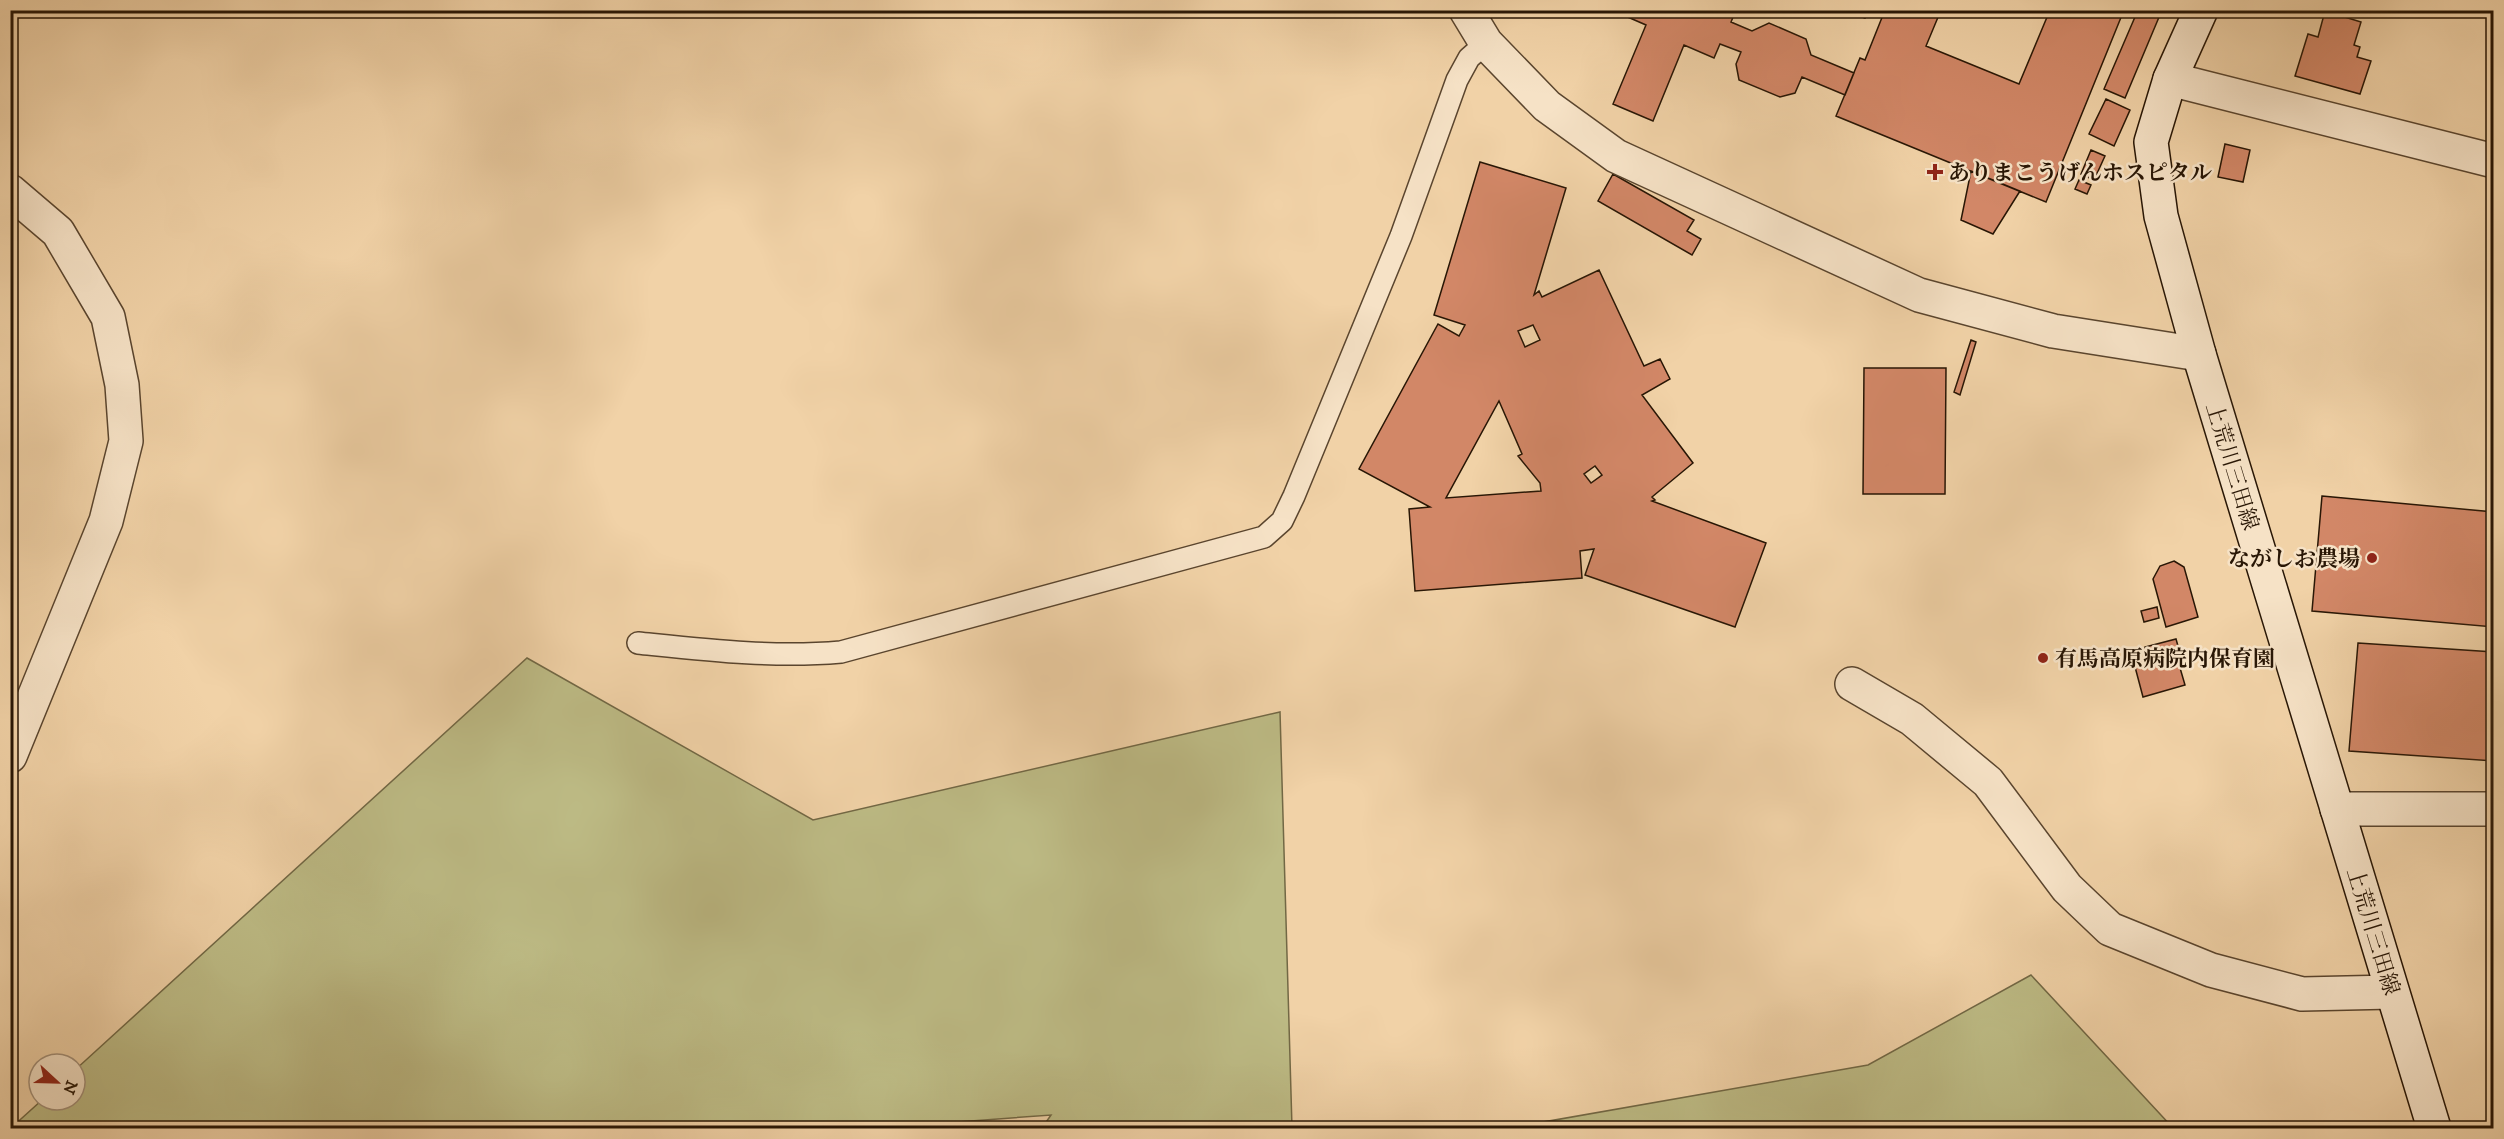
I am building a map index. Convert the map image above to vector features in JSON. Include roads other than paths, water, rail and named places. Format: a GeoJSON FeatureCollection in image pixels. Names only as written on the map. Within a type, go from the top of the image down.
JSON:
{"type":"FeatureCollection","features":[{"type":"Feature","properties":{"kind":"street"},"geometry":{"type":"LineString","coordinates":[[1466,10],[1486,44],[1547,106],[1616,156],[1918,295],[2053,331],[2199,354]]}},
{"type":"Feature","properties":{"kind":"street","name":"上荒川三田線"},"geometry":{"type":"LineString","coordinates":[[2201,10],[2170,79],[2151,142],[2161,216],[2199,354],[2434,1128]]}},
{"type":"Feature","properties":{"kind":"street"},"geometry":{"type":"LineString","coordinates":[[2170,79],[2493,161]]}},
{"type":"Feature","properties":{"kind":"street"},"geometry":{"type":"LineString","coordinates":[[10,191],[58,232],[108,317],[122,385],[126,441],[106,521],[10,756]]}},
{"type":"Feature","properties":{"kind":"street"},"geometry":{"type":"LineString","coordinates":[[1852,684],[1912,720],[1988,782],[2067,888],[2110,929],[2211,970],[2302,994],[2392,992]]}},
{"type":"Feature","properties":{"kind":"street"},"geometry":{"type":"LineString","coordinates":[[2337,809],[2493,809]]}},
{"type":"Feature","properties":{"kind":"lane"},"geometry":{"type":"LineString","coordinates":[[638,643],[745,654],[798,656],[841,652],[1264,537],[1282,520],[1294,496],[1401,236],[1457,80],[1469,58],[1486,44]]}},
{"type":"Feature","properties":{"kind":"place","name":"ありまこうげんホスピタル"},"geometry":{"type":"Point","coordinates":[1935,172]}},
{"type":"Feature","properties":{"kind":"place","name":"ながしお農場"},"geometry":{"type":"Point","coordinates":[2372,558]}},
{"type":"Feature","properties":{"kind":"place","name":"有馬高原病院内保育園"},"geometry":{"type":"Point","coordinates":[2043,658]}}]}
